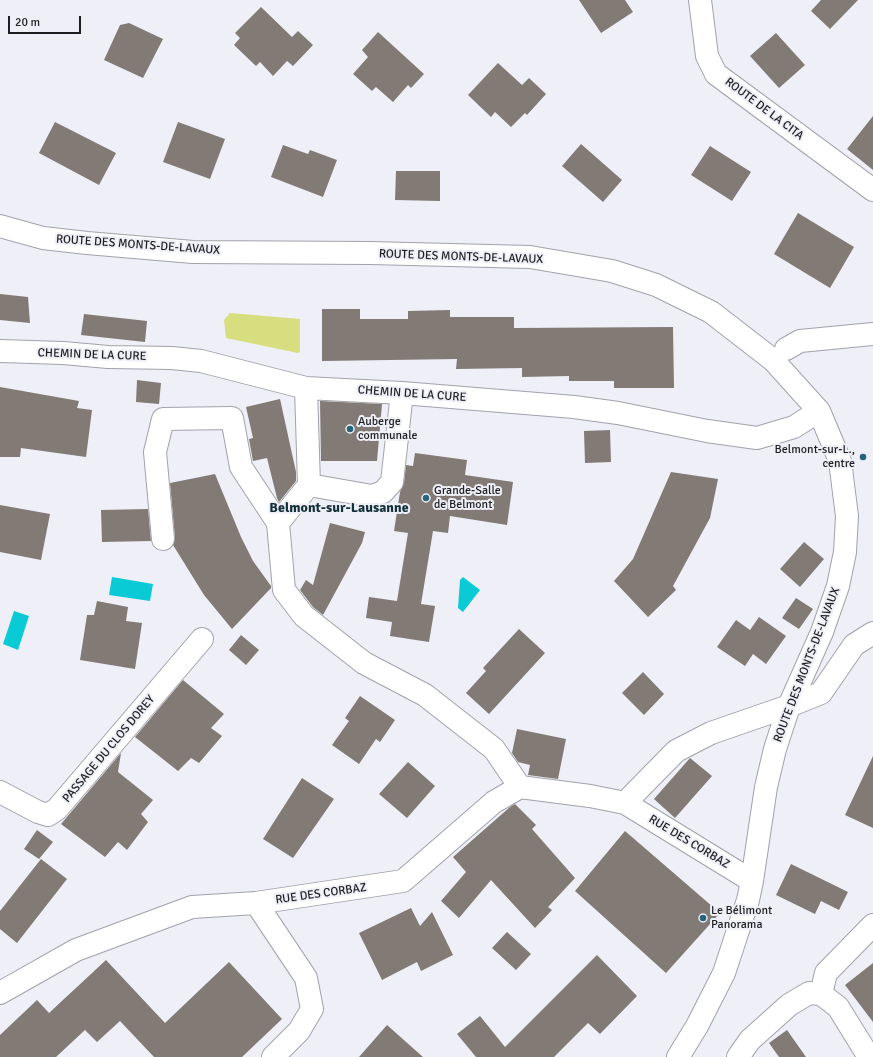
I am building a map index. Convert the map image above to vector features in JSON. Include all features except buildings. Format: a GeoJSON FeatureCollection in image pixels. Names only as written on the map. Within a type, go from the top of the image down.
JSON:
{"type":"FeatureCollection","features":[{"type":"Feature","properties":{"kind":"street","name":"ROUTE DE LA CITA"},"geometry":{"type":"LineString","coordinates":[[700,0],[707,56],[716,74],[873,190]]}},
{"type":"Feature","properties":{"kind":"street","name":"ROUTE DES MONTS-DE-LAVAUX"},"geometry":{"type":"LineString","coordinates":[[0,226],[43,238],[193,252],[370,253],[530,257],[612,271],[656,285],[711,312],[772,360],[819,410],[840,461],[847,516],[845,552],[838,586],[822,632],[790,706],[775,749],[766,787],[748,900],[724,973],[698,1026],[678,1057]]}},
{"type":"Feature","properties":{"kind":"street"},"geometry":{"type":"LineString","coordinates":[[786,349],[800,341],[873,334]]}},
{"type":"Feature","properties":{"kind":"street","name":"CHEMIN DE LA CURE"},"geometry":{"type":"LineString","coordinates":[[0,352],[63,353],[108,357],[172,358],[201,361],[306,388],[402,393],[574,407],[707,431],[757,438],[794,427],[819,410]]}},
{"type":"Feature","properties":{"kind":"street"},"geometry":{"type":"LineString","coordinates":[[278,523],[309,485],[306,388]]}},
{"type":"Feature","properties":{"kind":"street"},"geometry":{"type":"LineString","coordinates":[[309,485],[372,496],[383,492],[392,482],[402,393]]}},
{"type":"Feature","properties":{"kind":"street"},"geometry":{"type":"LineString","coordinates":[[163,539],[155,452],[163,419],[232,418],[241,468],[278,523],[284,590],[304,616],[364,663],[425,695],[488,744],[494,749],[520,787]]}},
{"type":"Feature","properties":{"kind":"street"},"geometry":{"type":"LineString","coordinates":[[625,803],[676,751],[711,733],[790,706],[821,693],[854,645],[873,633]]}},
{"type":"Feature","properties":{"kind":"street","name":"PASSAGE DU CLOS DOREY"},"geometry":{"type":"LineString","coordinates":[[0,792],[38,812],[48,815],[57,810],[202,639]]}},
{"type":"Feature","properties":{"kind":"street","name":"RUE DES CORBAZ"},"geometry":{"type":"LineString","coordinates":[[0,993],[76,950],[192,907],[256,903],[403,881],[494,802],[520,787],[590,796],[625,803],[752,881]]}},
{"type":"Feature","properties":{"kind":"street"},"geometry":{"type":"LineString","coordinates":[[256,903],[306,978],[312,1009],[299,1031],[273,1057]]}},
{"type":"Feature","properties":{"kind":"street"},"geometry":{"type":"LineString","coordinates":[[821,994],[826,973],[873,925]]}},
{"type":"Feature","properties":{"kind":"street"},"geometry":{"type":"LineString","coordinates":[[738,1057],[750,1040],[789,1005],[809,993],[821,994],[838,1007],[869,1057]]}},
{"type":"Feature","properties":{"kind":"green space"},"geometry":{"type":"Polygon","coordinates":[[[230,313],[300,319],[300,352],[298,353],[226,338],[224,320],[230,313]]]}},
{"type":"Feature","properties":{"kind":"water"},"geometry":{"type":"Polygon","coordinates":[[[112,577],[153,584],[150,601],[109,595],[112,577]]]}},
{"type":"Feature","properties":{"kind":"water"},"geometry":{"type":"Polygon","coordinates":[[[463,577],[480,590],[463,612],[458,608],[460,580],[463,577]]]}},
{"type":"Feature","properties":{"kind":"water"},"geometry":{"type":"Polygon","coordinates":[[[14,611],[29,616],[18,650],[3,644],[14,611]]]}},
{"type":"Feature","properties":{"kind":"place","name":"Auberge communale"},"geometry":{"type":"Point","coordinates":[350,429]}},
{"type":"Feature","properties":{"kind":"place","name":"Belmont-sur-L., centre"},"geometry":{"type":"Point","coordinates":[863,457]}},
{"type":"Feature","properties":{"kind":"place","name":"Grande-Salle de Belmont"},"geometry":{"type":"Point","coordinates":[426,498]}},
{"type":"Feature","properties":{"kind":"place","name":"Le Bélimont Panorama"},"geometry":{"type":"Point","coordinates":[703,918]}},
{"type":"Feature","properties":{"kind":"district","name":"Belmont-sur-Lausanne"},"geometry":{"type":"Point","coordinates":[339,508]}}]}
